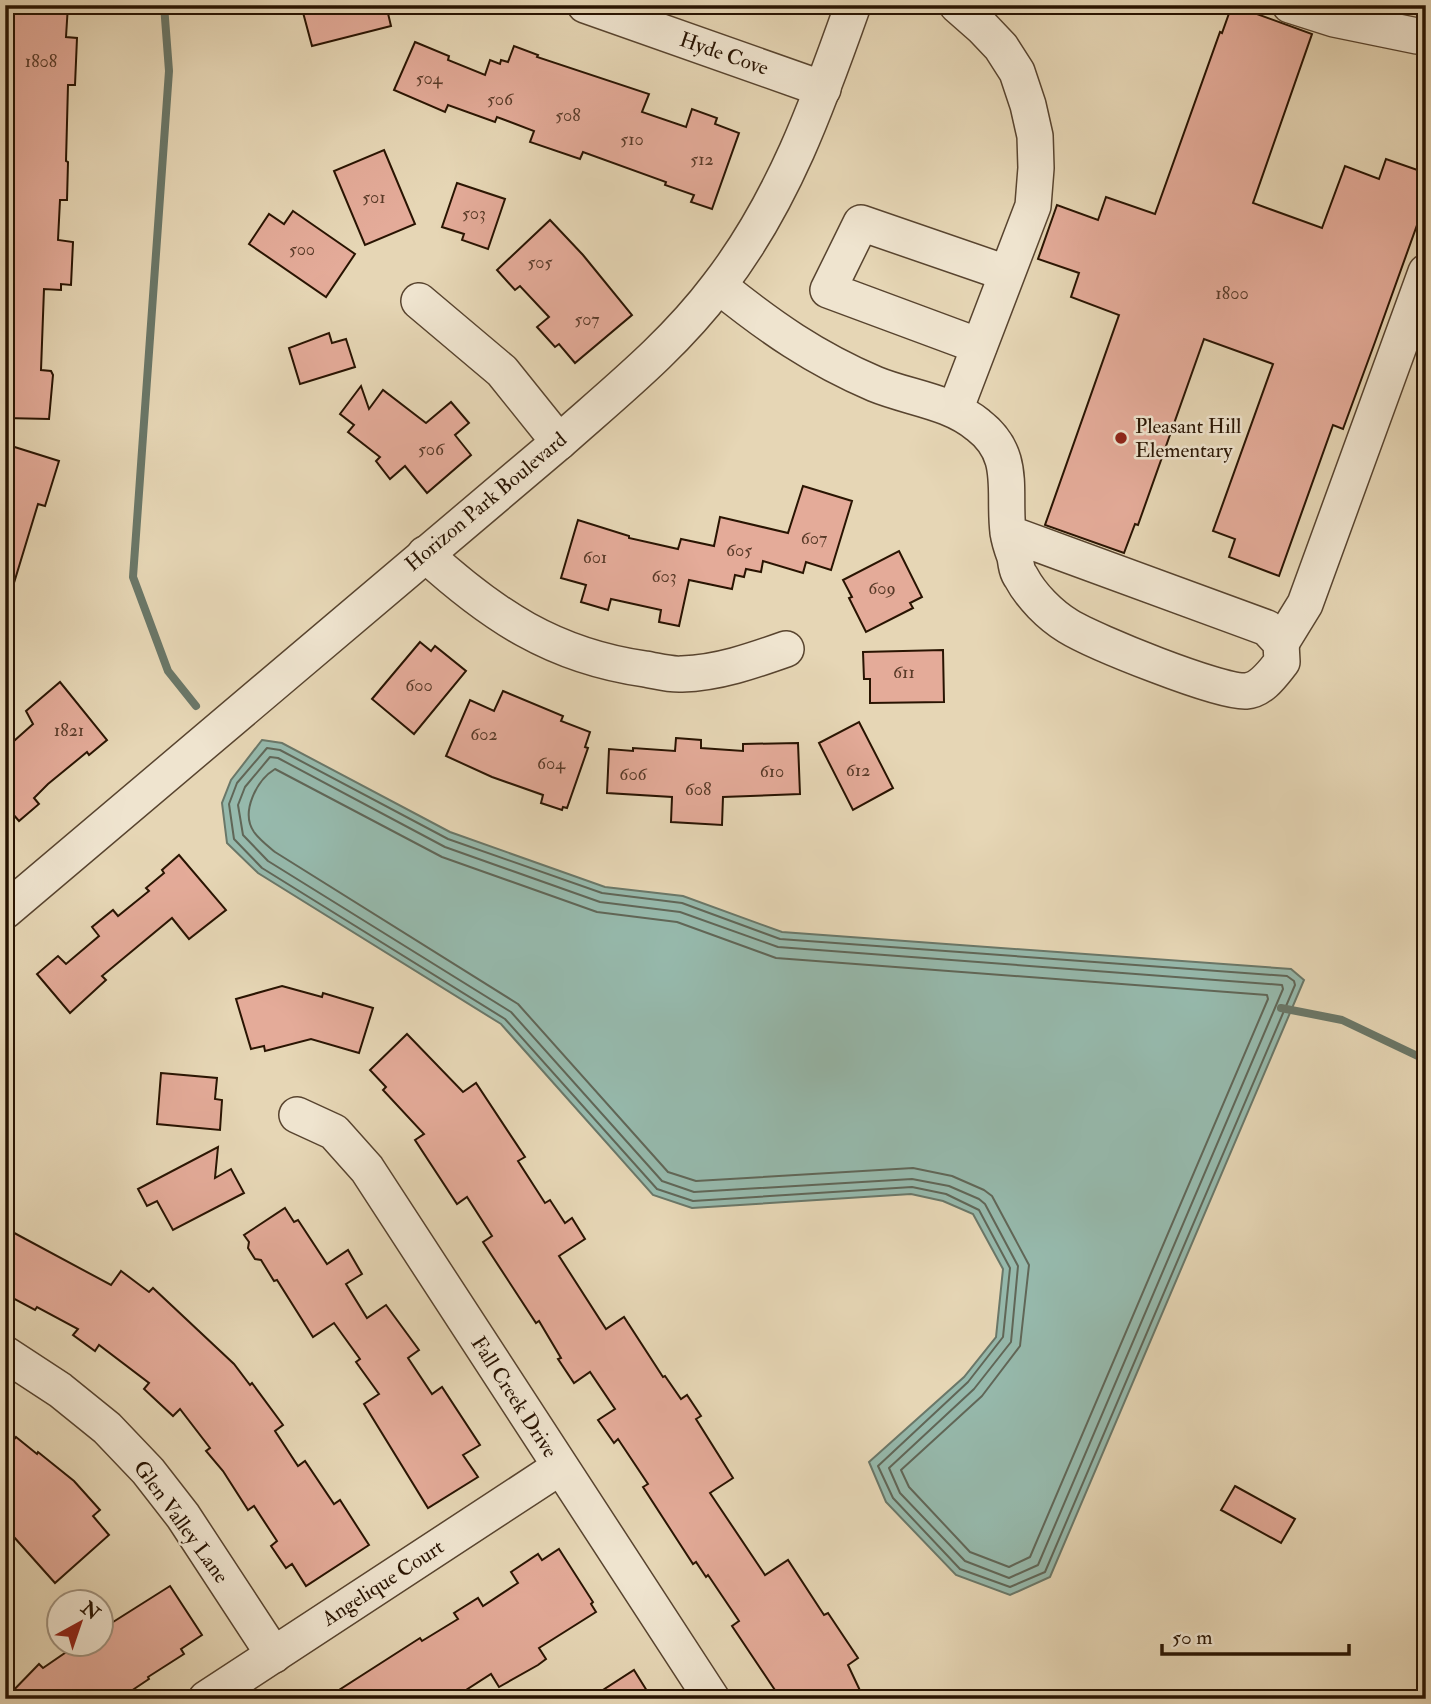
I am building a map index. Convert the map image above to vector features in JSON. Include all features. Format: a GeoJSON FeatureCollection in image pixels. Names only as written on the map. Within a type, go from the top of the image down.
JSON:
{"type":"FeatureCollection","features":[{"type":"Feature","properties":{"kind":"street","name":"Hyde Cove"},"geometry":{"type":"LineString","coordinates":[[585,5],[823,89]]}},
{"type":"Feature","properties":{"kind":"street","name":"Horizon Park Boulevard"},"geometry":{"type":"LineString","coordinates":[[5,911],[559,442],[643,368],[690,320],[719,286],[756,231],[787,176],[823,89],[853,5]]}},
{"type":"Feature","properties":{"kind":"street"},"geometry":{"type":"LineString","coordinates":[[955,410],[1033,206],[1036,168],[1035,136],[1017,72],[1001,47],[957,5]]}},
{"type":"Feature","properties":{"kind":"street"},"geometry":{"type":"LineString","coordinates":[[1290,5],[1334,19],[1404,30]]}},
{"type":"Feature","properties":{"kind":"street"},"geometry":{"type":"LineString","coordinates":[[979,346],[828,289],[861,223],[1006,273]]}},
{"type":"Feature","properties":{"kind":"street"},"geometry":{"type":"LineString","coordinates":[[719,286],[774,330],[823,359],[877,384],[955,410],[979,425],[998,448],[1007,471],[1009,533],[1019,576],[1041,604],[1068,626],[1096,640],[1219,688],[1248,692],[1260,687],[1282,662],[1281,643],[1305,604],[1426,271]]}},
{"type":"Feature","properties":{"kind":"street"},"geometry":{"type":"LineString","coordinates":[[419,301],[502,371],[559,442]]}},
{"type":"Feature","properties":{"kind":"street"},"geometry":{"type":"LineString","coordinates":[[1009,533],[1267,628],[1281,643]]}},
{"type":"Feature","properties":{"kind":"street"},"geometry":{"type":"LineString","coordinates":[[425,554],[466,592],[510,623],[556,646],[619,666],[681,674],[735,667],[786,649]]}},
{"type":"Feature","properties":{"kind":"street","name":"Fall Creek Drive"},"geometry":{"type":"LineString","coordinates":[[297,1115],[334,1132],[366,1169],[712,1699]]}},
{"type":"Feature","properties":{"kind":"street","name":"Glen Valley Lane"},"geometry":{"type":"LineString","coordinates":[[5,1354],[60,1390],[107,1428],[148,1471],[183,1516],[274,1655]]}},
{"type":"Feature","properties":{"kind":"street","name":"Angelique Court"},"geometry":{"type":"LineString","coordinates":[[206,1699],[560,1468]]}},
{"type":"Feature","properties":{"kind":"water"},"geometry":{"type":"Polygon","coordinates":[[[262,740],[282,743],[450,832],[605,887],[683,896],[782,932],[1291,969],[1304,980],[1050,1577],[1010,1595],[956,1575],[886,1502],[869,1462],[964,1377],[996,1337],[1003,1269],[973,1214],[943,1201],[911,1194],[692,1208],[653,1195],[501,1024],[258,873],[227,843],[222,803],[231,780],[262,740]]]}},
{"type":"Feature","properties":{"kind":"building"},"geometry":{"type":"Polygon","coordinates":[[[5,5],[68,5],[66,37],[77,38],[75,85],[68,85],[67,200],[60,200],[58,240],[73,242],[71,285],[61,284],[61,290],[44,289],[41,370],[51,371],[53,375],[49,419],[5,418],[5,5]]]}},
{"type":"Feature","properties":{"kind":"building"},"geometry":{"type":"Polygon","coordinates":[[[301,5],[386,5],[391,26],[312,46],[301,5]]]}},
{"type":"Feature","properties":{"kind":"building"},"geometry":{"type":"Polygon","coordinates":[[[1232,5],[1312,34],[1253,203],[1322,228],[1345,166],[1379,179],[1386,159],[1426,173],[1426,200],[1375,342],[1343,429],[1333,425],[1279,576],[1229,557],[1235,539],[1213,531],[1273,364],[1204,339],[1138,525],[1135,524],[1124,553],[1045,525],[1119,315],[1071,297],[1079,273],[1038,259],[1057,205],[1098,220],[1106,197],[1155,214],[1232,5]]]}},
{"type":"Feature","properties":{"kind":"building"},"geometry":{"type":"Polygon","coordinates":[[[415,42],[449,56],[448,60],[485,75],[490,60],[500,64],[501,60],[508,62],[514,46],[538,55],[537,57],[649,94],[642,112],[686,127],[692,109],[717,118],[715,124],[739,133],[712,209],[691,202],[694,195],[665,185],[666,182],[583,152],[580,159],[530,142],[534,131],[497,117],[495,122],[448,105],[445,112],[394,90],[415,42]]]}},
{"type":"Feature","properties":{"kind":"building"},"geometry":{"type":"Polygon","coordinates":[[[384,150],[415,224],[365,245],[334,171],[384,150]]]}},
{"type":"Feature","properties":{"kind":"building"},"geometry":{"type":"Polygon","coordinates":[[[457,183],[505,199],[488,249],[462,240],[464,234],[442,227],[457,183]]]}},
{"type":"Feature","properties":{"kind":"building"},"geometry":{"type":"Polygon","coordinates":[[[293,211],[355,254],[326,297],[249,244],[269,214],[284,224],[293,211]]]}},
{"type":"Feature","properties":{"kind":"building"},"geometry":{"type":"Polygon","coordinates":[[[550,220],[583,255],[632,315],[575,363],[559,344],[555,347],[537,327],[549,317],[520,286],[515,290],[497,270],[550,220]]]}},
{"type":"Feature","properties":{"kind":"building"},"geometry":{"type":"Polygon","coordinates":[[[329,333],[332,343],[346,339],[355,367],[300,384],[289,348],[329,333]]]}},
{"type":"Feature","properties":{"kind":"building"},"geometry":{"type":"Polygon","coordinates":[[[361,386],[369,409],[383,390],[426,423],[451,402],[469,423],[455,435],[471,455],[427,493],[405,466],[390,479],[376,461],[380,457],[348,432],[354,425],[340,414],[361,386]]]}},
{"type":"Feature","properties":{"kind":"building"},"geometry":{"type":"Polygon","coordinates":[[[5,444],[59,461],[45,506],[38,504],[10,596],[5,596],[5,444]]]}},
{"type":"Feature","properties":{"kind":"building"},"geometry":{"type":"Polygon","coordinates":[[[803,486],[852,501],[831,570],[806,562],[803,573],[763,561],[761,572],[746,569],[744,577],[735,575],[732,589],[689,580],[679,626],[659,622],[661,610],[611,599],[608,610],[581,602],[586,585],[561,578],[578,520],[629,538],[678,549],[681,539],[714,546],[720,517],[788,533],[803,486]]]}},
{"type":"Feature","properties":{"kind":"building"},"geometry":{"type":"Polygon","coordinates":[[[899,551],[922,597],[910,603],[913,608],[866,632],[843,580],[899,551]]]}},
{"type":"Feature","properties":{"kind":"building"},"geometry":{"type":"Polygon","coordinates":[[[420,642],[431,651],[435,646],[466,671],[414,734],[372,699],[420,642]]]}},
{"type":"Feature","properties":{"kind":"building"},"geometry":{"type":"Polygon","coordinates":[[[943,650],[944,702],[870,703],[870,679],[864,679],[863,652],[943,650]]]}},
{"type":"Feature","properties":{"kind":"building"},"geometry":{"type":"Polygon","coordinates":[[[60,682],[107,740],[89,755],[87,752],[48,784],[34,798],[39,804],[19,821],[5,805],[5,749],[33,724],[26,711],[60,682]]]}},
{"type":"Feature","properties":{"kind":"building"},"geometry":{"type":"Polygon","coordinates":[[[503,691],[563,716],[561,721],[590,732],[585,747],[588,748],[567,808],[563,807],[562,810],[541,803],[543,795],[492,777],[446,756],[470,700],[494,711],[503,691]]]}},
{"type":"Feature","properties":{"kind":"building"},"geometry":{"type":"Polygon","coordinates":[[[859,722],[893,788],[853,810],[819,743],[859,722]]]}},
{"type":"Feature","properties":{"kind":"building"},"geometry":{"type":"Polygon","coordinates":[[[676,738],[701,740],[701,748],[743,751],[743,744],[798,743],[800,794],[723,797],[722,825],[671,822],[672,797],[607,793],[609,749],[675,751],[676,738]]]}},
{"type":"Feature","properties":{"kind":"building"},"geometry":{"type":"Polygon","coordinates":[[[179,855],[226,910],[189,939],[172,918],[102,976],[106,980],[70,1013],[37,974],[58,956],[66,964],[99,936],[92,927],[113,910],[118,916],[149,891],[146,888],[164,873],[162,870],[179,855]]]}},
{"type":"Feature","properties":{"kind":"building"},"geometry":{"type":"Polygon","coordinates":[[[282,986],[322,997],[323,993],[373,1008],[359,1053],[311,1039],[265,1051],[264,1046],[251,1049],[236,999],[282,986]]]}},
{"type":"Feature","properties":{"kind":"building"},"geometry":{"type":"Polygon","coordinates":[[[407,1034],[463,1092],[476,1083],[525,1157],[518,1161],[545,1203],[550,1200],[565,1223],[572,1218],[585,1239],[559,1256],[606,1329],[624,1317],[663,1377],[665,1376],[681,1399],[687,1395],[701,1416],[696,1419],[733,1478],[710,1493],[765,1575],[788,1560],[824,1615],[828,1613],[858,1658],[848,1665],[864,1699],[781,1699],[732,1626],[739,1621],[708,1575],[706,1577],[696,1562],[693,1564],[643,1487],[648,1484],[618,1439],[614,1443],[598,1420],[615,1409],[590,1372],[574,1383],[558,1359],[561,1358],[539,1321],[536,1323],[483,1242],[492,1236],[467,1197],[457,1204],[415,1140],[424,1134],[383,1090],[386,1087],[370,1070],[407,1034]]]}},
{"type":"Feature","properties":{"kind":"building"},"geometry":{"type":"Polygon","coordinates":[[[161,1073],[217,1078],[215,1099],[222,1100],[220,1130],[157,1124],[161,1073]]]}},
{"type":"Feature","properties":{"kind":"building"},"geometry":{"type":"Polygon","coordinates":[[[218,1147],[215,1178],[231,1169],[244,1193],[173,1230],[157,1201],[147,1206],[138,1189],[218,1147]]]}},
{"type":"Feature","properties":{"kind":"building"},"geometry":{"type":"Polygon","coordinates":[[[285,1208],[294,1222],[298,1220],[327,1264],[348,1250],[362,1274],[346,1284],[367,1318],[386,1305],[419,1350],[408,1358],[432,1394],[442,1387],[480,1445],[463,1455],[478,1477],[428,1508],[364,1404],[379,1394],[356,1362],[360,1359],[334,1323],[313,1337],[277,1280],[274,1281],[261,1260],[255,1259],[248,1248],[249,1242],[244,1235],[285,1208]]]}},
{"type":"Feature","properties":{"kind":"building"},"geometry":{"type":"Polygon","coordinates":[[[5,1228],[111,1285],[121,1271],[149,1292],[153,1288],[234,1364],[250,1385],[252,1383],[283,1425],[275,1431],[298,1466],[305,1461],[334,1504],[340,1500],[369,1545],[306,1586],[292,1564],[286,1568],[271,1546],[277,1541],[254,1506],[248,1510],[223,1471],[206,1451],[210,1448],[180,1409],[173,1416],[144,1389],[149,1383],[99,1345],[95,1351],[73,1335],[78,1329],[37,1307],[35,1310],[5,1294],[5,1228]]]}},
{"type":"Feature","properties":{"kind":"building"},"geometry":{"type":"Polygon","coordinates":[[[16,1437],[74,1481],[100,1510],[93,1516],[109,1535],[55,1583],[5,1527],[5,1450],[16,1437]]]}},
{"type":"Feature","properties":{"kind":"building"},"geometry":{"type":"Polygon","coordinates":[[[1235,1486],[1295,1519],[1281,1543],[1221,1510],[1235,1486]]]}},
{"type":"Feature","properties":{"kind":"building"},"geometry":{"type":"Polygon","coordinates":[[[559,1549],[593,1602],[591,1604],[596,1612],[539,1648],[546,1659],[538,1665],[499,1687],[491,1674],[452,1699],[325,1699],[420,1638],[422,1641],[458,1619],[454,1613],[478,1598],[483,1606],[518,1583],[511,1572],[538,1554],[542,1560],[559,1549]]]}},
{"type":"Feature","properties":{"kind":"building"},"geometry":{"type":"Polygon","coordinates":[[[170,1586],[202,1635],[181,1649],[184,1654],[119,1699],[5,1699],[39,1664],[43,1668],[58,1658],[116,1658],[116,1620],[170,1586]]]}},
{"type":"Feature","properties":{"kind":"building"},"geometry":{"type":"Polygon","coordinates":[[[634,1670],[652,1699],[589,1699],[634,1670]]]}},
{"type":"Feature","properties":{"kind":"waterway"},"geometry":{"type":"LineString","coordinates":[[164,5],[169,71],[133,577],[168,671],[196,706]]}},
{"type":"Feature","properties":{"kind":"waterway"},"geometry":{"type":"LineString","coordinates":[[1281,1008],[1342,1020],[1426,1060]]}},
{"type":"Feature","properties":{"kind":"place","name":"Pleasant Hill Elementary"},"geometry":{"type":"Point","coordinates":[1121,438]}}]}
